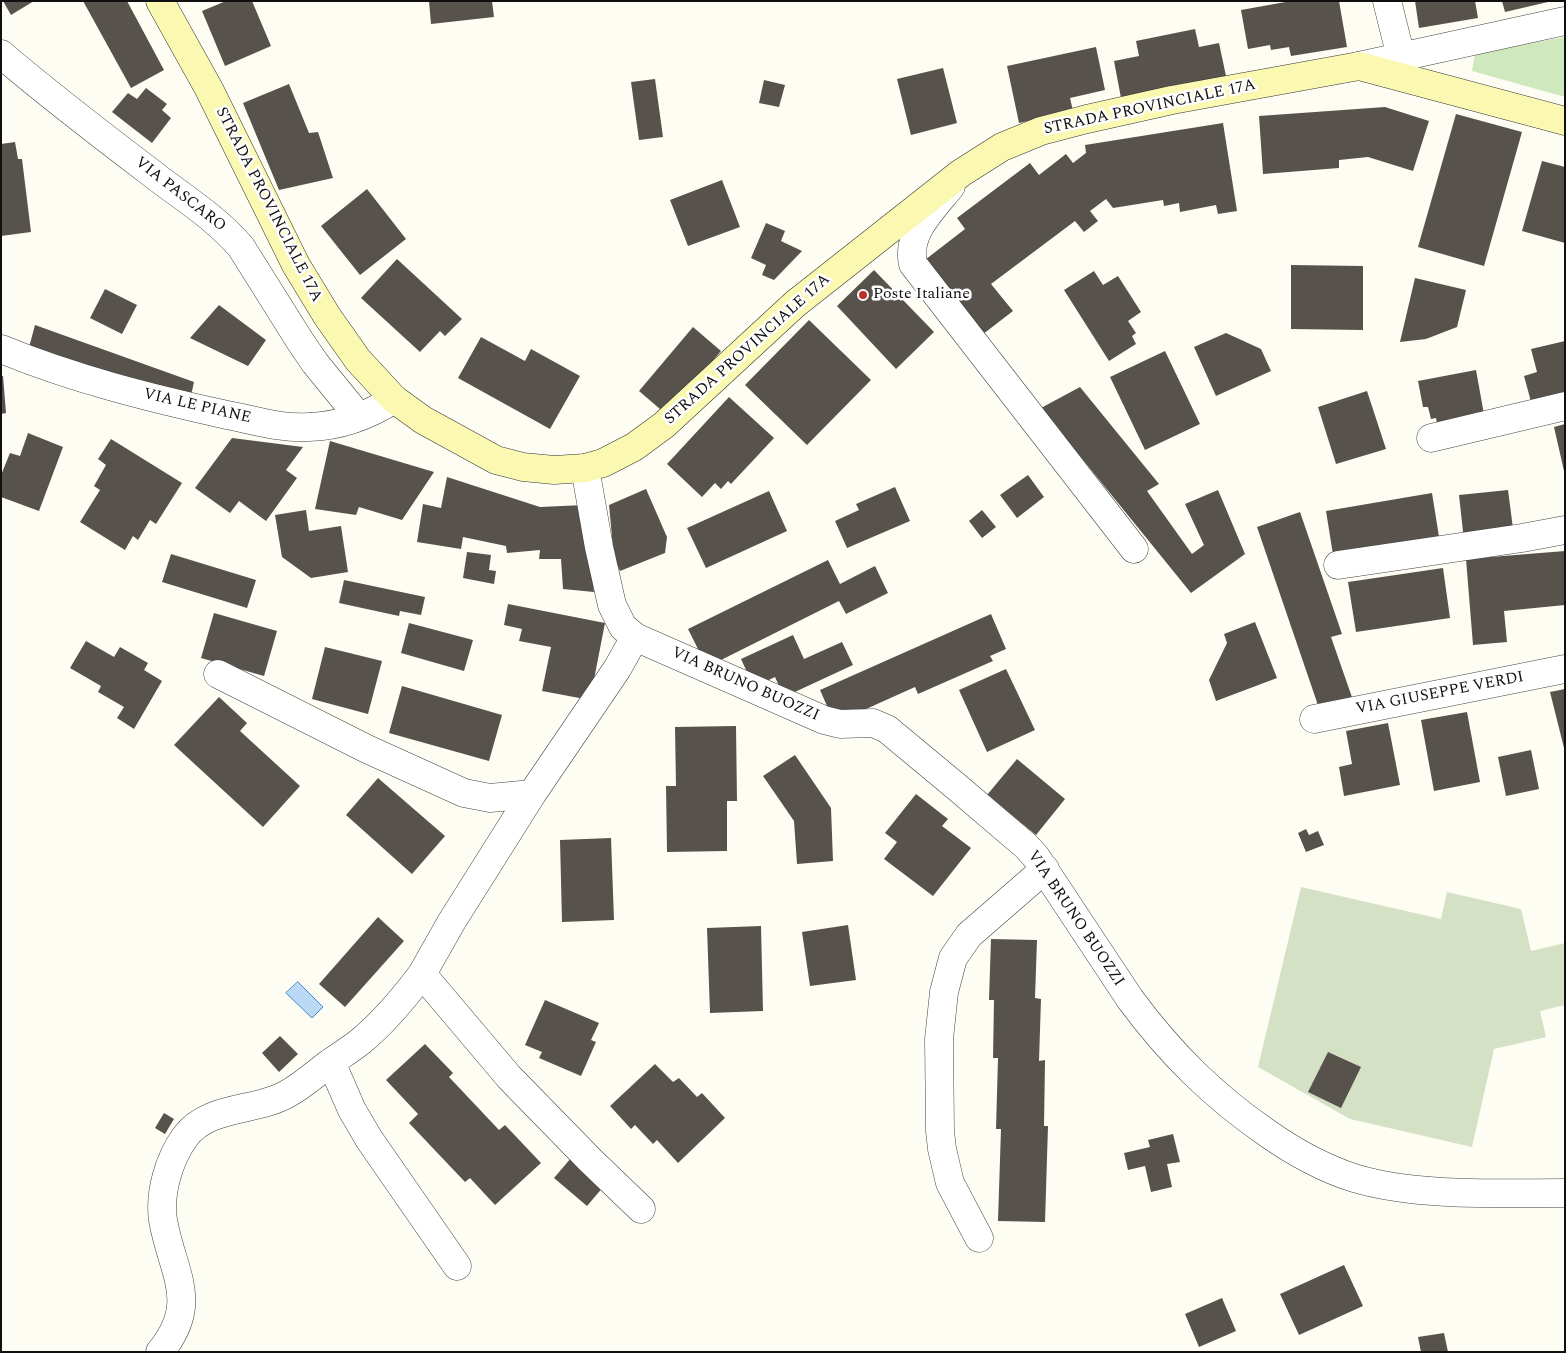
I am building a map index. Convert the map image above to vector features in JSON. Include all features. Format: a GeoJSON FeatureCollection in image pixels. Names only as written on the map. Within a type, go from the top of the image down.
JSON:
{"type":"FeatureCollection","features":[{"type":"Feature","properties":{"kind":"main road","name":"STRADA PROVINCIALE 17A"},"geometry":{"type":"LineString","coordinates":[[160,1],[209,89],[281,236],[312,294],[358,360],[394,399],[423,420],[496,460],[537,469],[585,468],[620,456],[649,437],[796,304],[961,173],[1002,148],[1027,136],[1172,100],[1359,66],[1565,120]]}},
{"type":"Feature","properties":{"kind":"street"},"geometry":{"type":"LineString","coordinates":[[1387,1],[1401,57]]}},
{"type":"Feature","properties":{"kind":"street"},"geometry":{"type":"LineString","coordinates":[[1359,66],[1565,21]]}},
{"type":"Feature","properties":{"kind":"street","name":"VIA PASCARO"},"geometry":{"type":"LineString","coordinates":[[1,54],[152,174],[204,210],[229,233],[241,247],[305,349],[359,417]]}},
{"type":"Feature","properties":{"kind":"street"},"geometry":{"type":"LineString","coordinates":[[961,173],[917,232],[912,245],[913,264],[1134,548]]}},
{"type":"Feature","properties":{"kind":"street","name":"VIA LE PIANE"},"geometry":{"type":"LineString","coordinates":[[1,348],[58,371],[101,385],[210,411],[295,428],[339,424],[359,417],[394,399]]}},
{"type":"Feature","properties":{"kind":"street"},"geometry":{"type":"LineString","coordinates":[[1431,438],[1565,406]]}},
{"type":"Feature","properties":{"kind":"street","name":"VIA BRUNO BUOZZI"},"geometry":{"type":"LineString","coordinates":[[585,468],[599,547],[612,605],[623,628],[635,637],[824,720],[840,724],[866,722],[880,726],[958,788],[1026,846],[1045,869],[1130,999],[1161,1040],[1193,1074],[1223,1101],[1282,1144],[1320,1165],[1354,1178],[1382,1184],[1464,1192],[1565,1193]]}},
{"type":"Feature","properties":{"kind":"street"},"geometry":{"type":"LineString","coordinates":[[1338,565],[1565,530]]}},
{"type":"Feature","properties":{"kind":"street"},"geometry":{"type":"LineString","coordinates":[[160,1352],[172,1336],[181,1312],[181,1289],[162,1209],[169,1171],[185,1137],[194,1128],[218,1115],[276,1100],[298,1087],[361,1041],[402,999],[422,974],[452,921],[532,794],[617,669],[635,637]]}},
{"type":"Feature","properties":{"kind":"street","name":"VIA GIUSEPPE VERDI"},"geometry":{"type":"LineString","coordinates":[[1314,719],[1565,669]]}},
{"type":"Feature","properties":{"kind":"street"},"geometry":{"type":"LineString","coordinates":[[218,674],[367,749],[464,793],[490,798],[532,794]]}},
{"type":"Feature","properties":{"kind":"street"},"geometry":{"type":"LineString","coordinates":[[979,1238],[950,1183],[942,1149],[939,1049],[944,992],[953,958],[969,935],[1045,869]]}},
{"type":"Feature","properties":{"kind":"street"},"geometry":{"type":"LineString","coordinates":[[422,974],[509,1078],[641,1209]]}},
{"type":"Feature","properties":{"kind":"street"},"geometry":{"type":"LineString","coordinates":[[331,1062],[352,1110],[369,1139],[457,1266]]}},
{"type":"Feature","properties":{"kind":"green space"},"geometry":{"type":"Polygon","coordinates":[[[1565,37],[1565,97],[1472,71],[1475,53],[1565,37]]]}},
{"type":"Feature","properties":{"kind":"green space"},"geometry":{"type":"Polygon","coordinates":[[[1301,887],[1441,919],[1447,892],[1521,909],[1531,951],[1565,943],[1565,1005],[1540,1011],[1546,1037],[1494,1049],[1472,1147],[1350,1119],[1258,1067],[1301,887]]]}},
{"type":"Feature","properties":{"kind":"water"},"geometry":{"type":"Polygon","coordinates":[[[298,982],[323,1007],[312,1018],[286,993],[298,982]]]}},
{"type":"Feature","properties":{"kind":"building"},"geometry":{"type":"Polygon","coordinates":[[[3,1],[34,1],[11,15],[3,1]]]}},
{"type":"Feature","properties":{"kind":"building"},"geometry":{"type":"Polygon","coordinates":[[[83,1],[127,1],[164,70],[131,88],[83,1]]]}},
{"type":"Feature","properties":{"kind":"building"},"geometry":{"type":"Polygon","coordinates":[[[226,1],[252,1],[271,46],[225,66],[202,11],[226,1]]]}},
{"type":"Feature","properties":{"kind":"building"},"geometry":{"type":"Polygon","coordinates":[[[429,1],[492,1],[494,17],[431,24],[429,1]]]}},
{"type":"Feature","properties":{"kind":"building"},"geometry":{"type":"Polygon","coordinates":[[[1291,1],[1339,1],[1347,47],[1291,56],[1289,47],[1271,50],[1270,45],[1248,49],[1241,10],[1291,1]]]}},
{"type":"Feature","properties":{"kind":"building"},"geometry":{"type":"Polygon","coordinates":[[[1415,1],[1475,1],[1478,18],[1419,28],[1415,1]]]}},
{"type":"Feature","properties":{"kind":"building"},"geometry":{"type":"Polygon","coordinates":[[[1502,1],[1547,1],[1548,2],[1505,12],[1502,1]]]}},
{"type":"Feature","properties":{"kind":"building"},"geometry":{"type":"Polygon","coordinates":[[[1195,29],[1199,47],[1219,43],[1226,76],[1121,98],[1114,61],[1139,56],[1136,41],[1195,29]]]}},
{"type":"Feature","properties":{"kind":"building"},"geometry":{"type":"Polygon","coordinates":[[[1096,47],[1105,90],[1070,98],[1073,111],[1019,123],[1007,66],[1096,47]]]}},
{"type":"Feature","properties":{"kind":"building"},"geometry":{"type":"Polygon","coordinates":[[[943,68],[957,123],[911,135],[897,79],[943,68]]]}},
{"type":"Feature","properties":{"kind":"building"},"geometry":{"type":"Polygon","coordinates":[[[655,79],[663,137],[639,140],[631,82],[655,79]]]}},
{"type":"Feature","properties":{"kind":"building"},"geometry":{"type":"Polygon","coordinates":[[[764,80],[785,85],[779,107],[759,103],[764,80]]]}},
{"type":"Feature","properties":{"kind":"building"},"geometry":{"type":"Polygon","coordinates":[[[289,84],[309,133],[318,132],[333,178],[279,190],[243,103],[289,84]]]}},
{"type":"Feature","properties":{"kind":"building"},"geometry":{"type":"Polygon","coordinates":[[[146,88],[167,104],[162,110],[171,118],[152,143],[112,112],[128,93],[137,99],[146,88]]]}},
{"type":"Feature","properties":{"kind":"building"},"geometry":{"type":"Polygon","coordinates":[[[1385,107],[1429,121],[1413,171],[1368,157],[1339,160],[1339,168],[1263,174],[1259,116],[1385,107]]]}},
{"type":"Feature","properties":{"kind":"building"},"geometry":{"type":"Polygon","coordinates":[[[1456,114],[1522,132],[1484,266],[1418,247],[1456,114]]]}},
{"type":"Feature","properties":{"kind":"building"},"geometry":{"type":"Polygon","coordinates":[[[1223,123],[1237,211],[1218,214],[1216,205],[1180,212],[1179,203],[1164,206],[1163,200],[1113,208],[1106,199],[1090,211],[1098,221],[1084,232],[1075,221],[991,284],[1013,311],[978,338],[921,263],[965,229],[957,218],[1030,163],[1039,175],[1066,154],[1073,163],[1086,153],[1085,145],[1223,123]]]}},
{"type":"Feature","properties":{"kind":"building"},"geometry":{"type":"Polygon","coordinates":[[[15,142],[18,159],[22,159],[31,232],[1,236],[1,144],[15,142]]]}},
{"type":"Feature","properties":{"kind":"building"},"geometry":{"type":"Polygon","coordinates":[[[1542,161],[1565,167],[1565,243],[1522,231],[1542,161]]]}},
{"type":"Feature","properties":{"kind":"building"},"geometry":{"type":"Polygon","coordinates":[[[722,180],[740,227],[688,246],[670,200],[722,180]]]}},
{"type":"Feature","properties":{"kind":"building"},"geometry":{"type":"Polygon","coordinates":[[[367,189],[406,239],[360,275],[321,226],[367,189]]]}},
{"type":"Feature","properties":{"kind":"building"},"geometry":{"type":"Polygon","coordinates":[[[766,223],[785,231],[781,241],[802,251],[774,280],[762,275],[766,265],[751,258],[766,223]]]}},
{"type":"Feature","properties":{"kind":"building"},"geometry":{"type":"Polygon","coordinates":[[[397,259],[462,319],[445,336],[440,331],[420,352],[361,298],[397,259]]]}},
{"type":"Feature","properties":{"kind":"building"},"geometry":{"type":"Polygon","coordinates":[[[1291,265],[1363,266],[1363,330],[1291,329],[1291,265]]]}},
{"type":"Feature","properties":{"kind":"building"},"geometry":{"type":"Polygon","coordinates":[[[874,270],[934,332],[896,369],[837,306],[874,270]]]}},
{"type":"Feature","properties":{"kind":"building"},"geometry":{"type":"Polygon","coordinates":[[[1094,271],[1103,285],[1118,276],[1141,312],[1128,321],[1136,333],[1132,336],[1136,344],[1109,361],[1064,290],[1094,271]]]}},
{"type":"Feature","properties":{"kind":"building"},"geometry":{"type":"Polygon","coordinates":[[[1415,278],[1466,290],[1457,327],[1426,339],[1400,342],[1415,278]]]}},
{"type":"Feature","properties":{"kind":"building"},"geometry":{"type":"Polygon","coordinates":[[[105,289],[137,305],[122,334],[90,318],[105,289]]]}},
{"type":"Feature","properties":{"kind":"building"},"geometry":{"type":"Polygon","coordinates":[[[219,305],[266,340],[248,366],[190,338],[219,305]]]}},
{"type":"Feature","properties":{"kind":"building"},"geometry":{"type":"Polygon","coordinates":[[[809,320],[871,380],[807,445],[745,385],[809,320]]]}},
{"type":"Feature","properties":{"kind":"building"},"geometry":{"type":"Polygon","coordinates":[[[35,325],[194,382],[190,400],[27,355],[35,325]]]}},
{"type":"Feature","properties":{"kind":"building"},"geometry":{"type":"Polygon","coordinates":[[[693,327],[721,351],[667,415],[639,391],[693,327]]]}},
{"type":"Feature","properties":{"kind":"building"},"geometry":{"type":"Polygon","coordinates":[[[1226,333],[1261,349],[1271,371],[1216,396],[1194,347],[1226,333]]]}},
{"type":"Feature","properties":{"kind":"building"},"geometry":{"type":"Polygon","coordinates":[[[481,337],[525,361],[531,349],[580,376],[550,429],[458,378],[481,337]]]}},
{"type":"Feature","properties":{"kind":"building"},"geometry":{"type":"Polygon","coordinates":[[[1565,341],[1565,400],[1533,409],[1524,376],[1537,372],[1531,349],[1565,341]]]}},
{"type":"Feature","properties":{"kind":"building"},"geometry":{"type":"Polygon","coordinates":[[[1165,351],[1200,424],[1145,450],[1110,377],[1165,351]]]}},
{"type":"Feature","properties":{"kind":"building"},"geometry":{"type":"Polygon","coordinates":[[[1476,370],[1485,420],[1438,429],[1436,418],[1431,419],[1428,407],[1423,407],[1418,381],[1476,370]]]}},
{"type":"Feature","properties":{"kind":"building"},"geometry":{"type":"Polygon","coordinates":[[[1,376],[3,376],[6,413],[1,414],[1,376]]]}},
{"type":"Feature","properties":{"kind":"building"},"geometry":{"type":"Polygon","coordinates":[[[1080,387],[1159,484],[1147,491],[1192,554],[1204,545],[1185,504],[1218,490],[1245,554],[1191,593],[1041,408],[1080,387]]]}},
{"type":"Feature","properties":{"kind":"building"},"geometry":{"type":"Polygon","coordinates":[[[1367,391],[1386,449],[1336,464],[1318,407],[1367,391]]]}},
{"type":"Feature","properties":{"kind":"building"},"geometry":{"type":"Polygon","coordinates":[[[729,397],[774,438],[731,484],[728,481],[721,489],[715,483],[702,497],[667,464],[729,397]]]}},
{"type":"Feature","properties":{"kind":"building"},"geometry":{"type":"Polygon","coordinates":[[[1565,424],[1565,471],[1564,471],[1554,427],[1565,424]]]}},
{"type":"Feature","properties":{"kind":"building"},"geometry":{"type":"Polygon","coordinates":[[[28,433],[63,447],[39,511],[1,497],[1,475],[10,453],[20,456],[28,433]]]}},
{"type":"Feature","properties":{"kind":"building"},"geometry":{"type":"Polygon","coordinates":[[[232,438],[303,447],[286,470],[297,478],[266,521],[239,501],[230,513],[195,488],[232,438]]]}},
{"type":"Feature","properties":{"kind":"building"},"geometry":{"type":"Polygon","coordinates":[[[111,439],[182,483],[156,524],[150,520],[138,540],[133,536],[125,550],[80,522],[100,490],[94,486],[106,465],[98,459],[111,439]]]}},
{"type":"Feature","properties":{"kind":"building"},"geometry":{"type":"Polygon","coordinates":[[[330,441],[434,472],[402,520],[359,507],[356,515],[315,509],[330,441]]]}},
{"type":"Feature","properties":{"kind":"building"},"geometry":{"type":"Polygon","coordinates":[[[1028,475],[1044,497],[1017,518],[1000,495],[1028,475]]]}},
{"type":"Feature","properties":{"kind":"building"},"geometry":{"type":"Polygon","coordinates":[[[447,477],[540,507],[584,505],[594,592],[563,589],[561,559],[539,559],[540,550],[507,553],[506,546],[463,537],[461,549],[417,542],[423,504],[441,508],[447,477]]]}},
{"type":"Feature","properties":{"kind":"building"},"geometry":{"type":"Polygon","coordinates":[[[895,487],[910,521],[847,548],[835,521],[859,510],[856,504],[895,487]]]}},
{"type":"Feature","properties":{"kind":"building"},"geometry":{"type":"Polygon","coordinates":[[[646,489],[667,537],[665,553],[620,571],[614,558],[609,505],[646,489]]]}},
{"type":"Feature","properties":{"kind":"building"},"geometry":{"type":"Polygon","coordinates":[[[1508,490],[1514,536],[1464,541],[1459,495],[1508,490]]]}},
{"type":"Feature","properties":{"kind":"building"},"geometry":{"type":"Polygon","coordinates":[[[769,491],[787,531],[706,568],[687,528],[769,491]]]}},
{"type":"Feature","properties":{"kind":"building"},"geometry":{"type":"Polygon","coordinates":[[[1432,493],[1440,543],[1334,561],[1326,511],[1432,493]]]}},
{"type":"Feature","properties":{"kind":"building"},"geometry":{"type":"Polygon","coordinates":[[[306,510],[309,531],[341,526],[348,572],[311,578],[282,557],[275,515],[306,510]]]}},
{"type":"Feature","properties":{"kind":"building"},"geometry":{"type":"Polygon","coordinates":[[[982,510],[996,527],[982,538],[969,521],[982,510]]]}},
{"type":"Feature","properties":{"kind":"building"},"geometry":{"type":"Polygon","coordinates":[[[1300,512],[1342,634],[1331,637],[1354,703],[1321,714],[1257,527],[1300,512]]]}},
{"type":"Feature","properties":{"kind":"building"},"geometry":{"type":"Polygon","coordinates":[[[1565,551],[1565,605],[1504,611],[1507,642],[1473,645],[1466,559],[1565,551]]]}},
{"type":"Feature","properties":{"kind":"building"},"geometry":{"type":"Polygon","coordinates":[[[467,552],[491,555],[489,570],[496,571],[494,584],[463,578],[467,552]]]}},
{"type":"Feature","properties":{"kind":"building"},"geometry":{"type":"Polygon","coordinates":[[[171,554],[256,580],[247,608],[162,582],[171,554]]]}},
{"type":"Feature","properties":{"kind":"building"},"geometry":{"type":"Polygon","coordinates":[[[828,560],[840,584],[875,566],[888,593],[846,614],[839,601],[707,667],[688,629],[828,560]]]}},
{"type":"Feature","properties":{"kind":"building"},"geometry":{"type":"Polygon","coordinates":[[[1443,568],[1450,618],[1356,632],[1348,582],[1443,568]]]}},
{"type":"Feature","properties":{"kind":"building"},"geometry":{"type":"Polygon","coordinates":[[[344,580],[425,597],[421,615],[400,611],[399,616],[339,603],[344,580]]]}},
{"type":"Feature","properties":{"kind":"building"},"geometry":{"type":"Polygon","coordinates":[[[508,604],[605,623],[590,700],[542,691],[551,647],[519,641],[522,629],[504,625],[508,604]]]}},
{"type":"Feature","properties":{"kind":"building"},"geometry":{"type":"Polygon","coordinates":[[[214,613],[277,631],[264,676],[201,658],[214,613]]]}},
{"type":"Feature","properties":{"kind":"building"},"geometry":{"type":"Polygon","coordinates":[[[991,614],[1006,649],[990,656],[993,661],[918,694],[915,687],[846,718],[831,715],[820,690],[991,614]]]}},
{"type":"Feature","properties":{"kind":"building"},"geometry":{"type":"Polygon","coordinates":[[[1255,622],[1277,678],[1216,701],[1209,680],[1227,643],[1224,634],[1255,622]]]}},
{"type":"Feature","properties":{"kind":"building"},"geometry":{"type":"Polygon","coordinates":[[[409,623],[473,640],[464,671],[401,653],[409,623]]]}},
{"type":"Feature","properties":{"kind":"building"},"geometry":{"type":"Polygon","coordinates":[[[793,635],[804,659],[842,642],[853,665],[784,697],[775,677],[754,687],[741,659],[793,635]]]}},
{"type":"Feature","properties":{"kind":"building"},"geometry":{"type":"Polygon","coordinates":[[[86,641],[114,657],[120,647],[148,663],[144,670],[162,681],[134,729],[117,718],[124,707],[98,692],[101,686],[70,668],[86,641]]]}},
{"type":"Feature","properties":{"kind":"building"},"geometry":{"type":"Polygon","coordinates":[[[325,647],[382,661],[368,714],[312,699],[325,647]]]}},
{"type":"Feature","properties":{"kind":"building"},"geometry":{"type":"Polygon","coordinates":[[[1006,669],[1035,730],[987,752],[959,690],[1006,669]]]}},
{"type":"Feature","properties":{"kind":"building"},"geometry":{"type":"Polygon","coordinates":[[[402,686],[502,715],[489,761],[389,733],[402,686]]]}},
{"type":"Feature","properties":{"kind":"building"},"geometry":{"type":"Polygon","coordinates":[[[1565,689],[1565,748],[1564,748],[1550,692],[1565,689]]]}},
{"type":"Feature","properties":{"kind":"building"},"geometry":{"type":"Polygon","coordinates":[[[219,697],[247,723],[240,731],[300,786],[263,827],[174,745],[219,697]]]}},
{"type":"Feature","properties":{"kind":"building"},"geometry":{"type":"Polygon","coordinates":[[[1467,712],[1480,782],[1434,791],[1421,720],[1467,712]]]}},
{"type":"Feature","properties":{"kind":"building"},"geometry":{"type":"Polygon","coordinates":[[[1388,723],[1400,785],[1344,796],[1339,767],[1352,764],[1346,731],[1388,723]]]}},
{"type":"Feature","properties":{"kind":"building"},"geometry":{"type":"Polygon","coordinates":[[[736,726],[737,801],[727,801],[727,851],[667,852],[666,786],[676,786],[675,727],[736,726]]]}},
{"type":"Feature","properties":{"kind":"building"},"geometry":{"type":"Polygon","coordinates":[[[1531,750],[1539,789],[1506,796],[1498,757],[1531,750]]]}},
{"type":"Feature","properties":{"kind":"building"},"geometry":{"type":"Polygon","coordinates":[[[795,755],[831,808],[833,861],[797,864],[794,821],[763,776],[795,755]]]}},
{"type":"Feature","properties":{"kind":"building"},"geometry":{"type":"Polygon","coordinates":[[[1017,759],[1065,799],[1036,835],[987,795],[1017,759]]]}},
{"type":"Feature","properties":{"kind":"building"},"geometry":{"type":"Polygon","coordinates":[[[378,778],[445,836],[412,874],[346,815],[378,778]]]}},
{"type":"Feature","properties":{"kind":"building"},"geometry":{"type":"Polygon","coordinates":[[[916,794],[948,819],[942,826],[971,848],[933,896],[884,859],[897,842],[885,833],[916,794]]]}},
{"type":"Feature","properties":{"kind":"building"},"geometry":{"type":"Polygon","coordinates":[[[1306,829],[1309,835],[1318,831],[1324,845],[1306,852],[1298,833],[1306,829]]]}},
{"type":"Feature","properties":{"kind":"building"},"geometry":{"type":"Polygon","coordinates":[[[611,838],[614,920],[562,922],[560,840],[611,838]]]}},
{"type":"Feature","properties":{"kind":"building"},"geometry":{"type":"Polygon","coordinates":[[[378,917],[404,941],[345,1007],[319,984],[378,917]]]}},
{"type":"Feature","properties":{"kind":"building"},"geometry":{"type":"Polygon","coordinates":[[[848,925],[856,980],[810,986],[802,932],[848,925]]]}},
{"type":"Feature","properties":{"kind":"building"},"geometry":{"type":"Polygon","coordinates":[[[761,926],[763,1011],[710,1013],[707,928],[761,926]]]}},
{"type":"Feature","properties":{"kind":"building"},"geometry":{"type":"Polygon","coordinates":[[[991,939],[1037,940],[1035,998],[1041,999],[1039,1061],[1045,1060],[1044,1126],[1048,1126],[1045,1222],[998,1221],[1001,1129],[996,1129],[998,1058],[993,1058],[994,1000],[989,1000],[991,939]]]}},
{"type":"Feature","properties":{"kind":"building"},"geometry":{"type":"Polygon","coordinates":[[[545,1000],[599,1023],[591,1040],[596,1042],[581,1076],[539,1058],[542,1052],[525,1045],[545,1000]]]}},
{"type":"Feature","properties":{"kind":"building"},"geometry":{"type":"Polygon","coordinates":[[[280,1036],[298,1054],[279,1072],[262,1053],[280,1036]]]}},
{"type":"Feature","properties":{"kind":"building"},"geometry":{"type":"Polygon","coordinates":[[[425,1044],[453,1073],[449,1077],[499,1130],[505,1125],[541,1163],[495,1205],[470,1178],[465,1182],[409,1123],[418,1114],[386,1080],[425,1044]]]}},
{"type":"Feature","properties":{"kind":"building"},"geometry":{"type":"Polygon","coordinates":[[[1328,1052],[1361,1067],[1341,1108],[1308,1092],[1328,1052]]]}},
{"type":"Feature","properties":{"kind":"building"},"geometry":{"type":"Polygon","coordinates":[[[655,1064],[673,1082],[679,1078],[697,1097],[702,1093],[725,1118],[678,1163],[657,1140],[653,1144],[635,1125],[631,1129],[610,1106],[655,1064]]]}},
{"type":"Feature","properties":{"kind":"building"},"geometry":{"type":"Polygon","coordinates":[[[164,1113],[174,1119],[165,1134],[155,1128],[164,1113]]]}},
{"type":"Feature","properties":{"kind":"building"},"geometry":{"type":"Polygon","coordinates":[[[1173,1134],[1180,1162],[1167,1164],[1172,1187],[1151,1192],[1145,1166],[1128,1170],[1124,1153],[1150,1147],[1148,1140],[1173,1134]]]}},
{"type":"Feature","properties":{"kind":"building"},"geometry":{"type":"Polygon","coordinates":[[[571,1158],[604,1186],[587,1206],[554,1178],[571,1158]]]}},
{"type":"Feature","properties":{"kind":"building"},"geometry":{"type":"Polygon","coordinates":[[[1344,1265],[1363,1306],[1299,1335],[1280,1294],[1344,1265]]]}},
{"type":"Feature","properties":{"kind":"building"},"geometry":{"type":"Polygon","coordinates":[[[1222,1298],[1236,1331],[1199,1347],[1185,1314],[1222,1298]]]}},
{"type":"Feature","properties":{"kind":"building"},"geometry":{"type":"Polygon","coordinates":[[[1444,1333],[1448,1352],[1421,1352],[1418,1337],[1444,1333]]]}},
{"type":"Feature","properties":{"kind":"place","name":"Poste Italiane"},"geometry":{"type":"Point","coordinates":[863,295]}}]}
